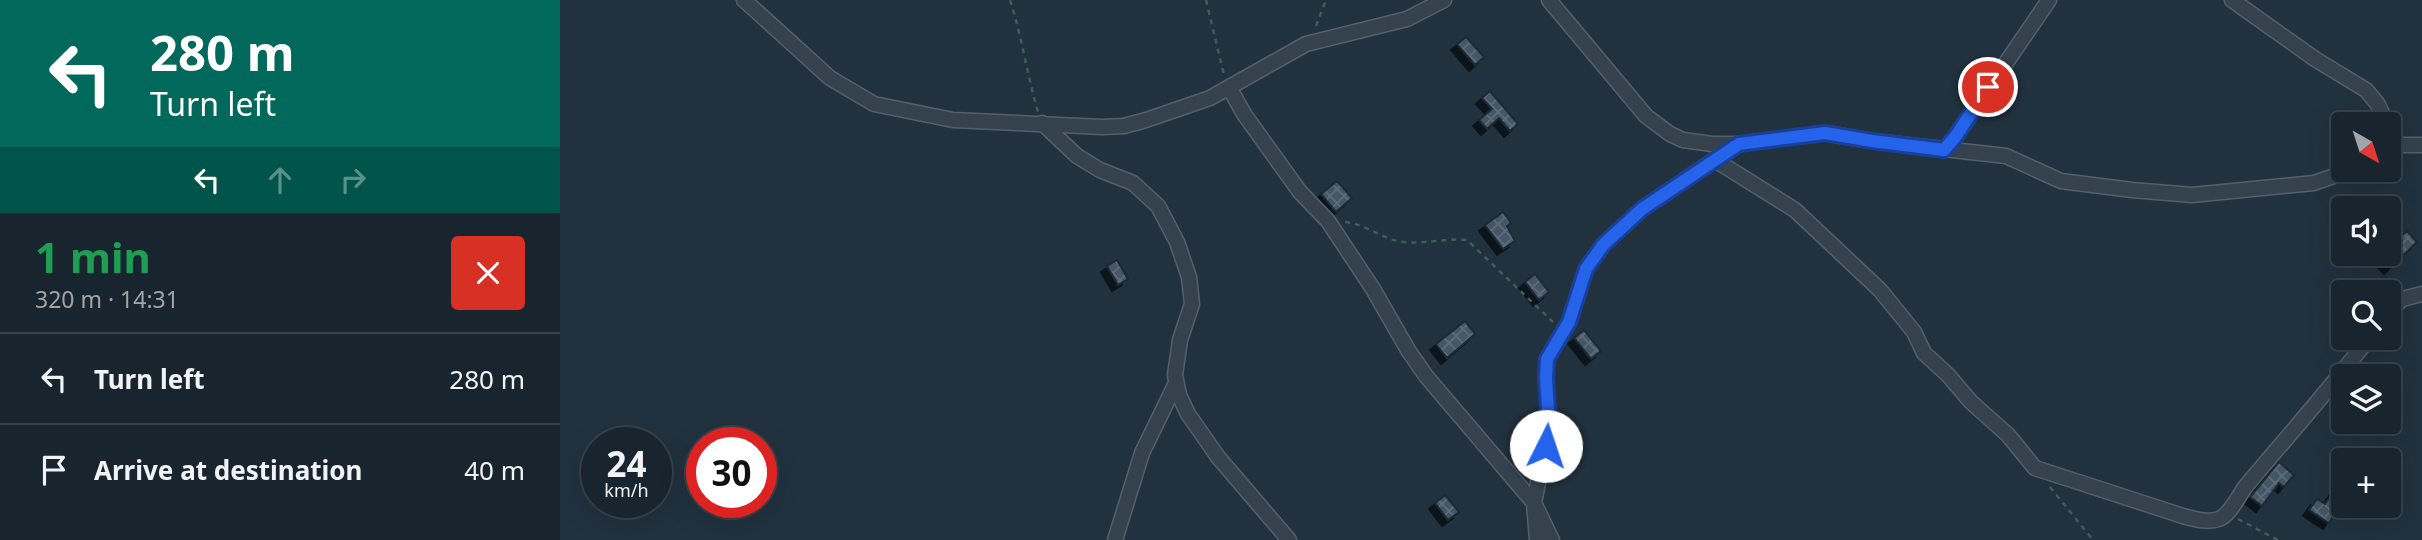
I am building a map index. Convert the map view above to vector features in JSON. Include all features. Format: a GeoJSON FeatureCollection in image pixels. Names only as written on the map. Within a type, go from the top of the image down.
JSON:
{"type":"FeatureCollection","features":[{"type":"Feature","properties":{"kind":"street"},"geometry":{"type":"LineString","coordinates":[[744,0],[830,78],[874,104],[953,120],[1042,123],[1071,127],[1124,126],[1210,99],[1306,44],[1407,19],[1444,0]]}},
{"type":"Feature","properties":{"kind":"street"},"geometry":{"type":"LineString","coordinates":[[1549,0],[1646,116],[1659,128],[1683,140],[1739,144],[1825,133],[2006,156],[2061,181],[2192,195],[2314,183],[2331,177]]}},
{"type":"Feature","properties":{"kind":"street"},"geometry":{"type":"LineString","coordinates":[[1944,150],[2049,0]]}},
{"type":"Feature","properties":{"kind":"street"},"geometry":{"type":"LineString","coordinates":[[2232,0],[2315,59],[2366,90],[2381,112]]}},
{"type":"Feature","properties":{"kind":"street"},"geometry":{"type":"LineString","coordinates":[[1230,89],[1244,114],[1300,192],[1328,221],[1426,376],[1534,503],[1552,540]]}},
{"type":"Feature","properties":{"kind":"street"},"geometry":{"type":"LineString","coordinates":[[1042,123],[1087,163],[1133,183],[1158,206],[1177,242],[1189,277],[1192,304],[1180,340],[1175,375],[1178,395],[1203,435],[1289,540]]}},
{"type":"Feature","properties":{"kind":"street"},"geometry":{"type":"LineString","coordinates":[[1537,540],[1534,503],[1549,426],[1547,359],[1569,322],[1586,269],[1603,245],[1642,209],[1739,144]]}},
{"type":"Feature","properties":{"kind":"street"},"geometry":{"type":"LineString","coordinates":[[2401,147],[2422,145]]}},
{"type":"Feature","properties":{"kind":"street"},"geometry":{"type":"LineString","coordinates":[[1715,160],[1794,210],[1880,290],[1914,332],[1924,353],[1971,402],[2008,435],[2035,468],[2191,518],[2221,518],[2359,350]]}},
{"type":"Feature","properties":{"kind":"street"},"geometry":{"type":"LineString","coordinates":[[2401,300],[2422,294]]}},
{"type":"Feature","properties":{"kind":"street"},"geometry":{"type":"LineString","coordinates":[[1115,540],[1142,453],[1176,383]]}},
{"type":"Feature","properties":{"kind":"path"},"geometry":{"type":"LineString","coordinates":[[1010,0],[1020,31],[1031,90],[1042,123]]}},
{"type":"Feature","properties":{"kind":"path"},"geometry":{"type":"LineString","coordinates":[[1206,0],[1218,53],[1230,89]]}},
{"type":"Feature","properties":{"kind":"path"},"geometry":{"type":"LineString","coordinates":[[1306,44],[1326,0]]}},
{"type":"Feature","properties":{"kind":"path"},"geometry":{"type":"LineString","coordinates":[[1328,221],[1360,224],[1390,239],[1405,242],[1467,240],[1562,332]]}},
{"type":"Feature","properties":{"kind":"path"},"geometry":{"type":"LineString","coordinates":[[2050,487],[2093,540]]}},
{"type":"Feature","properties":{"kind":"path"},"geometry":{"type":"LineString","coordinates":[[2221,518],[2246,522],[2278,540]]}},
{"type":"Feature","properties":{"kind":"building"},"geometry":{"type":"Polygon","coordinates":[[[1466,37],[1484,57],[1475,65],[1457,44],[1466,37]]]}},
{"type":"Feature","properties":{"kind":"building"},"geometry":{"type":"Polygon","coordinates":[[[1490,91],[1518,124],[1510,131],[1499,118],[1487,129],[1479,120],[1492,109],[1482,98],[1490,91]]]}},
{"type":"Feature","properties":{"kind":"building"},"geometry":{"type":"Polygon","coordinates":[[[1337,181],[1352,198],[1336,212],[1321,194],[1337,181]]]}},
{"type":"Feature","properties":{"kind":"building"},"geometry":{"type":"Polygon","coordinates":[[[1503,212],[1511,223],[1507,226],[1515,241],[1503,249],[1485,225],[1503,212]]]}},
{"type":"Feature","properties":{"kind":"building"},"geometry":{"type":"Polygon","coordinates":[[[2407,231],[2417,242],[2401,257],[2401,237],[2407,231]]]}},
{"type":"Feature","properties":{"kind":"building"},"geometry":{"type":"Polygon","coordinates":[[[1117,260],[1128,279],[1118,285],[1107,266],[1117,260]]]}},
{"type":"Feature","properties":{"kind":"building"},"geometry":{"type":"Polygon","coordinates":[[[1535,274],[1549,292],[1539,300],[1525,282],[1535,274]]]}},
{"type":"Feature","properties":{"kind":"building"},"geometry":{"type":"Polygon","coordinates":[[[1465,321],[1475,334],[1447,358],[1436,344],[1465,321]]]}},
{"type":"Feature","properties":{"kind":"building"},"geometry":{"type":"Polygon","coordinates":[[[1584,330],[1601,351],[1591,359],[1574,338],[1584,330]]]}},
{"type":"Feature","properties":{"kind":"building"},"geometry":{"type":"Polygon","coordinates":[[[2279,462],[2294,475],[2284,487],[2279,483],[2262,506],[2250,497],[2279,462]]]}},
{"type":"Feature","properties":{"kind":"building"},"geometry":{"type":"Polygon","coordinates":[[[1445,495],[1459,512],[1448,520],[1435,503],[1445,495]]]}},
{"type":"Feature","properties":{"kind":"building"},"geometry":{"type":"Polygon","coordinates":[[[2331,496],[2332,518],[2329,523],[2309,510],[2317,499],[2325,504],[2331,496]]]}},
{"type":"Feature","properties":{"kind":"route"},"geometry":{"type":"LineString","coordinates":[[1546,446],[1549,426],[1547,359],[1569,322],[1586,269],[1603,245],[1642,209],[1739,144],[1825,133],[1944,150],[1988,87]]}}]}
